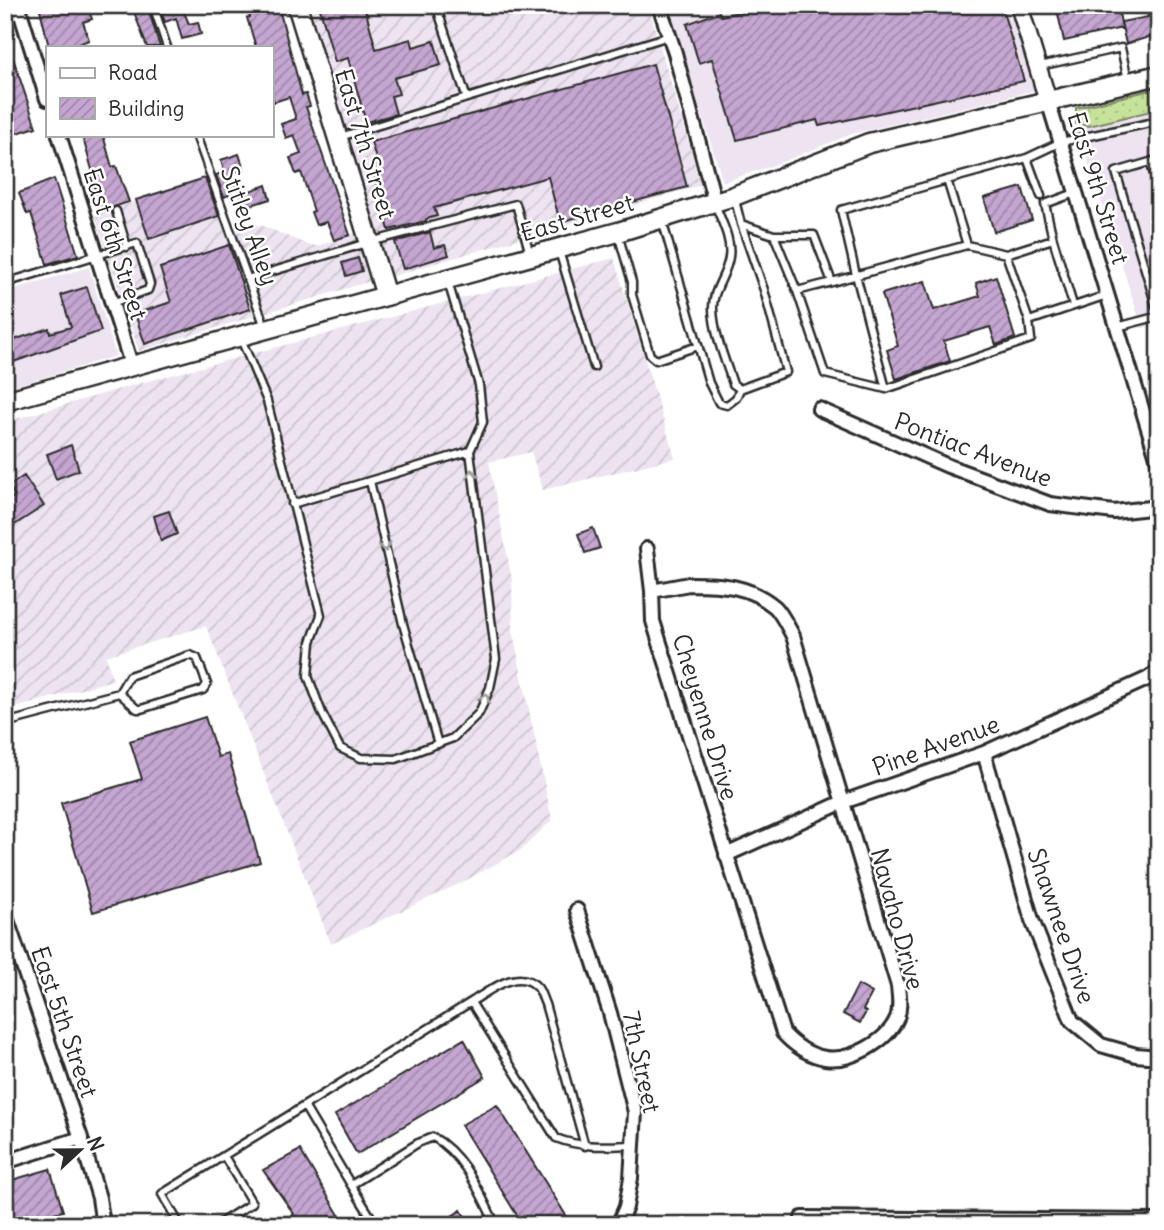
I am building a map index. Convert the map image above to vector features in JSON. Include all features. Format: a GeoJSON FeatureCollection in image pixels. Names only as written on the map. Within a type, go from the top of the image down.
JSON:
{"type":"FeatureCollection","features":[{"type":"Feature","properties":{"kind":"main road","name":"East 7th Street"},"geometry":{"type":"LineString","coordinates":[[297,5],[386,296]]}},
{"type":"Feature","properties":{"kind":"main road","name":"East Street"},"geometry":{"type":"LineString","coordinates":[[5,401],[447,281],[662,219],[734,196],[869,143],[1159,75]]}},
{"type":"Feature","properties":{"kind":"street"},"geometry":{"type":"LineString","coordinates":[[18,5],[46,96]]}},
{"type":"Feature","properties":{"kind":"street","name":"East 9th Street"},"geometry":{"type":"LineString","coordinates":[[1018,5],[1159,464]]}},
{"type":"Feature","properties":{"kind":"street"},"geometry":{"type":"LineString","coordinates":[[660,7],[715,202]]}},
{"type":"Feature","properties":{"kind":"street","name":"East 6th Street"},"geometry":{"type":"LineString","coordinates":[[59,136],[132,367]]}},
{"type":"Feature","properties":{"kind":"street","name":"Pontiac Avenue"},"geometry":{"type":"LineString","coordinates":[[820,410],[948,466],[1050,504],[1114,512],[1159,507]]}},
{"type":"Feature","properties":{"kind":"street","name":"Cheyenne Drive"},"geometry":{"type":"LineString","coordinates":[[647,549],[653,621],[726,855]]}},
{"type":"Feature","properties":{"kind":"street"},"geometry":{"type":"LineString","coordinates":[[652,591],[689,584],[723,584],[748,589],[776,608],[793,636],[843,802]]}},
{"type":"Feature","properties":{"kind":"street","name":"Pine Avenue"},"geometry":{"type":"LineString","coordinates":[[726,855],[843,802],[984,753],[1147,679],[1159,671]]}},
{"type":"Feature","properties":{"kind":"street","name":"Shawnee Drive"},"geometry":{"type":"LineString","coordinates":[[984,753],[1032,920],[1072,1021],[1101,1045],[1136,1055],[1159,1057]]}},
{"type":"Feature","properties":{"kind":"street","name":"Navaho Drive"},"geometry":{"type":"LineString","coordinates":[[726,855],[783,1033],[802,1050],[825,1058],[847,1057],[874,1044],[887,1033],[896,1019],[900,1002],[898,986],[843,802]]}},
{"type":"Feature","properties":{"kind":"street","name":"7th Street"},"geometry":{"type":"LineString","coordinates":[[577,910],[610,1013],[635,1112],[631,1178],[626,1207],[618,1225]]}},
{"type":"Feature","properties":{"kind":"street","name":"East 5th Street"},"geometry":{"type":"LineString","coordinates":[[5,914],[81,1138],[99,1198],[103,1225]]}},
{"type":"Feature","properties":{"kind":"street"},"geometry":{"type":"LineString","coordinates":[[5,1162],[81,1138]]}},
{"type":"Feature","properties":{"kind":"street"},"geometry":{"type":"LineString","coordinates":[[802,1218],[1159,1221]]}},
{"type":"Feature","properties":{"kind":"lane"},"geometry":{"type":"LineString","coordinates":[[153,5],[167,46]]}},
{"type":"Feature","properties":{"kind":"lane"},"geometry":{"type":"LineString","coordinates":[[436,5],[466,96]]}},
{"type":"Feature","properties":{"kind":"lane"},"geometry":{"type":"LineString","coordinates":[[660,7],[679,5]]}},
{"type":"Feature","properties":{"kind":"lane"},"geometry":{"type":"LineString","coordinates":[[337,137],[669,36]]}},
{"type":"Feature","properties":{"kind":"lane"},"geometry":{"type":"LineString","coordinates":[[1038,67],[1121,48],[1129,82]]}},
{"type":"Feature","properties":{"kind":"lane"},"geometry":{"type":"LineString","coordinates":[[887,389],[841,211],[1027,158],[1061,142],[1159,121]]}},
{"type":"Feature","properties":{"kind":"lane","name":"Stitley Alley"},"geometry":{"type":"LineString","coordinates":[[196,136],[265,330]]}},
{"type":"Feature","properties":{"kind":"lane"},"geometry":{"type":"LineString","coordinates":[[1027,158],[1041,196]]}},
{"type":"Feature","properties":{"kind":"lane"},"geometry":{"type":"LineString","coordinates":[[1117,327],[1159,316],[1116,172],[1159,159]]}},
{"type":"Feature","properties":{"kind":"lane"},"geometry":{"type":"LineString","coordinates":[[1150,162],[1159,189]]}},
{"type":"Feature","properties":{"kind":"lane"},"geometry":{"type":"LineString","coordinates":[[947,180],[967,245]]}},
{"type":"Feature","properties":{"kind":"lane"},"geometry":{"type":"LineString","coordinates":[[1073,304],[1045,204],[1076,193]]}},
{"type":"Feature","properties":{"kind":"lane"},"geometry":{"type":"LineString","coordinates":[[715,202],[729,243],[729,258],[712,308],[733,384],[747,388],[786,372],[764,290],[734,196]]}},
{"type":"Feature","properties":{"kind":"lane"},"geometry":{"type":"LineString","coordinates":[[247,279],[370,242],[516,204],[531,257]]}},
{"type":"Feature","properties":{"kind":"lane"},"geometry":{"type":"LineString","coordinates":[[116,211],[127,247]]}},
{"type":"Feature","properties":{"kind":"lane"},"geometry":{"type":"LineString","coordinates":[[662,219],[709,383],[719,403],[727,405],[740,388]]}},
{"type":"Feature","properties":{"kind":"lane"},"geometry":{"type":"LineString","coordinates":[[741,224],[774,235],[814,235],[832,282]]}},
{"type":"Feature","properties":{"kind":"lane"},"geometry":{"type":"LineString","coordinates":[[618,232],[632,282],[632,295],[650,355],[656,360],[698,346]]}},
{"type":"Feature","properties":{"kind":"lane"},"geometry":{"type":"LineString","coordinates":[[774,235],[797,291],[825,374],[887,389],[1031,339],[1029,321],[1006,254]]}},
{"type":"Feature","properties":{"kind":"lane"},"geometry":{"type":"LineString","coordinates":[[797,291],[967,245],[1006,254],[1054,239]]}},
{"type":"Feature","properties":{"kind":"lane"},"geometry":{"type":"LineString","coordinates":[[5,284],[137,243],[150,284],[148,290],[112,303]]}},
{"type":"Feature","properties":{"kind":"lane"},"geometry":{"type":"LineString","coordinates":[[559,249],[593,367]]}},
{"type":"Feature","properties":{"kind":"lane"},"geometry":{"type":"LineString","coordinates":[[241,337],[267,401],[321,615],[311,642],[308,676],[322,713],[340,748],[361,758],[396,759],[453,738],[479,713],[490,688],[496,659],[470,451],[483,422],[479,385],[447,281]]}},
{"type":"Feature","properties":{"kind":"lane"},"geometry":{"type":"LineString","coordinates":[[1029,321],[1073,304],[1107,295]]}},
{"type":"Feature","properties":{"kind":"lane"},"geometry":{"type":"LineString","coordinates":[[292,504],[470,451]]}},
{"type":"Feature","properties":{"kind":"lane"},"geometry":{"type":"LineString","coordinates":[[370,481],[403,624],[438,744]]}},
{"type":"Feature","properties":{"kind":"lane"},"geometry":{"type":"LineString","coordinates":[[5,723],[119,693],[129,676],[190,655],[197,658],[207,684],[203,690],[141,709],[136,709],[119,693]]}},
{"type":"Feature","properties":{"kind":"lane"},"geometry":{"type":"LineString","coordinates":[[180,1225],[162,1194],[509,980],[526,980],[538,988],[545,1004],[585,1146]]}},
{"type":"Feature","properties":{"kind":"lane"},"geometry":{"type":"LineString","coordinates":[[471,1002],[556,1139],[574,1146],[632,1146]]}},
{"type":"Feature","properties":{"kind":"lane"},"geometry":{"type":"LineString","coordinates":[[304,1106],[376,1225]]}},
{"type":"Feature","properties":{"kind":"lane"},"geometry":{"type":"LineString","coordinates":[[351,1185],[418,1143],[433,1137],[444,1143],[464,1167],[496,1225]]}},
{"type":"Feature","properties":{"kind":"lane"},"geometry":{"type":"LineString","coordinates":[[217,1225],[252,1203],[224,1156]]}},
{"type":"Feature","properties":{"kind":"shaded area"},"geometry":{"type":"Polygon","coordinates":[[[308,5],[532,5],[533,8],[543,5],[648,5],[701,185],[389,277],[308,5]]]}},
{"type":"Feature","properties":{"kind":"shaded area"},"geometry":{"type":"Polygon","coordinates":[[[667,5],[1010,5],[1036,90],[852,134],[723,182],[667,5]]]}},
{"type":"Feature","properties":{"kind":"shaded area"},"geometry":{"type":"Polygon","coordinates":[[[1159,109],[1159,324],[1142,328],[1076,124],[1089,126],[1159,109]]]}},
{"type":"Feature","properties":{"kind":"shaded area"},"geometry":{"type":"Polygon","coordinates":[[[206,178],[219,216],[235,227],[261,225],[308,245],[318,246],[357,232],[371,281],[139,351],[95,215],[206,178]]]}},
{"type":"Feature","properties":{"kind":"shaded area"},"geometry":{"type":"Polygon","coordinates":[[[614,258],[675,458],[543,490],[531,452],[489,462],[512,580],[513,633],[552,820],[521,850],[461,883],[331,944],[206,626],[106,656],[113,680],[5,711],[5,422],[137,384],[614,258]]]}},
{"type":"Feature","properties":{"kind":"shaded area"},"geometry":{"type":"Polygon","coordinates":[[[89,267],[116,356],[5,389],[5,292],[89,267]]]}},
{"type":"Feature","properties":{"kind":"green space"},"geometry":{"type":"Polygon","coordinates":[[[1159,88],[1159,109],[1089,126],[1076,124],[1076,108],[1159,88]]]}},
{"type":"Feature","properties":{"kind":"building"},"geometry":{"type":"Polygon","coordinates":[[[39,5],[87,5],[92,19],[83,22],[89,40],[76,46],[49,46],[39,5]]]}},
{"type":"Feature","properties":{"kind":"building"},"geometry":{"type":"Polygon","coordinates":[[[147,5],[160,46],[147,46],[133,9],[147,5]]]}},
{"type":"Feature","properties":{"kind":"building"},"geometry":{"type":"Polygon","coordinates":[[[159,5],[181,5],[189,24],[198,22],[201,34],[182,39],[176,18],[165,22],[159,5]]]}},
{"type":"Feature","properties":{"kind":"building"},"geometry":{"type":"Polygon","coordinates":[[[247,5],[278,5],[302,95],[306,94],[310,106],[306,107],[350,235],[334,240],[327,222],[316,225],[301,172],[296,174],[290,158],[301,154],[294,135],[286,138],[281,124],[296,119],[289,97],[274,102],[273,99],[273,46],[256,46],[247,18],[250,17],[247,5]]]}},
{"type":"Feature","properties":{"kind":"building"},"geometry":{"type":"Polygon","coordinates":[[[319,5],[364,5],[376,49],[411,39],[413,47],[434,41],[441,65],[394,78],[399,94],[391,96],[396,114],[366,122],[348,58],[335,62],[319,5]]]}},
{"type":"Feature","properties":{"kind":"building"},"geometry":{"type":"Polygon","coordinates":[[[771,5],[1001,5],[1024,81],[819,126],[817,120],[737,140],[712,59],[699,63],[687,24],[719,12],[721,16],[771,5]]]}},
{"type":"Feature","properties":{"kind":"building"},"geometry":{"type":"Polygon","coordinates":[[[1056,5],[1082,5],[1083,16],[1118,8],[1122,28],[1064,41],[1056,5]]]}},
{"type":"Feature","properties":{"kind":"building"},"geometry":{"type":"Polygon","coordinates":[[[1145,5],[1159,5],[1159,34],[1126,44],[1121,22],[1148,17],[1145,5]]]}},
{"type":"Feature","properties":{"kind":"building"},"geometry":{"type":"Polygon","coordinates":[[[5,40],[36,127],[5,137],[5,40]]]}},
{"type":"Feature","properties":{"kind":"building"},"geometry":{"type":"Polygon","coordinates":[[[653,64],[687,187],[560,222],[548,177],[434,208],[437,216],[389,230],[373,171],[379,169],[371,142],[653,64]]]}},
{"type":"Feature","properties":{"kind":"building"},"geometry":{"type":"Polygon","coordinates":[[[82,136],[103,136],[112,167],[116,166],[129,202],[102,211],[90,174],[93,173],[82,136]]]}},
{"type":"Feature","properties":{"kind":"building"},"geometry":{"type":"Polygon","coordinates":[[[239,154],[244,169],[233,173],[239,191],[224,197],[216,175],[225,172],[221,160],[239,154]]]}},
{"type":"Feature","properties":{"kind":"building"},"geometry":{"type":"Polygon","coordinates":[[[205,178],[219,216],[149,239],[136,200],[205,178]]]}},
{"type":"Feature","properties":{"kind":"building"},"geometry":{"type":"Polygon","coordinates":[[[54,179],[78,255],[47,264],[31,213],[27,214],[19,193],[54,179]]]}},
{"type":"Feature","properties":{"kind":"building"},"geometry":{"type":"Polygon","coordinates":[[[266,185],[270,199],[245,207],[241,194],[266,185]]]}},
{"type":"Feature","properties":{"kind":"building"},"geometry":{"type":"Polygon","coordinates":[[[1022,187],[1032,220],[994,232],[984,198],[1022,187]]]}},
{"type":"Feature","properties":{"kind":"building"},"geometry":{"type":"Polygon","coordinates":[[[430,232],[434,248],[445,245],[449,255],[403,269],[395,242],[430,232]]]}},
{"type":"Feature","properties":{"kind":"building"},"geometry":{"type":"Polygon","coordinates":[[[229,245],[250,309],[145,344],[135,314],[171,302],[160,268],[229,245]]]}},
{"type":"Feature","properties":{"kind":"building"},"geometry":{"type":"Polygon","coordinates":[[[358,258],[362,271],[346,276],[342,263],[358,258]]]}},
{"type":"Feature","properties":{"kind":"building"},"geometry":{"type":"Polygon","coordinates":[[[996,276],[1015,338],[996,345],[990,327],[944,341],[950,361],[896,379],[887,350],[898,346],[882,294],[925,281],[934,310],[980,296],[976,283],[996,276]]]}},
{"type":"Feature","properties":{"kind":"building"},"geometry":{"type":"Polygon","coordinates":[[[87,287],[101,331],[5,365],[5,343],[49,328],[50,333],[71,327],[61,295],[87,287]]]}},
{"type":"Feature","properties":{"kind":"building"},"geometry":{"type":"Polygon","coordinates":[[[71,445],[79,470],[56,479],[47,454],[71,445]]]}},
{"type":"Feature","properties":{"kind":"building"},"geometry":{"type":"Polygon","coordinates":[[[24,476],[44,506],[5,531],[5,502],[15,496],[9,486],[24,476]]]}},
{"type":"Feature","properties":{"kind":"building"},"geometry":{"type":"Polygon","coordinates":[[[169,511],[177,534],[161,541],[154,516],[169,511]]]}},
{"type":"Feature","properties":{"kind":"building"},"geometry":{"type":"Polygon","coordinates":[[[593,528],[600,548],[585,553],[578,534],[593,528]]]}},
{"type":"Feature","properties":{"kind":"building"},"geometry":{"type":"Polygon","coordinates":[[[205,717],[218,757],[228,754],[260,862],[93,912],[61,803],[142,779],[130,741],[205,717]]]}},
{"type":"Feature","properties":{"kind":"building"},"geometry":{"type":"Polygon","coordinates":[[[858,985],[872,993],[860,1023],[843,1014],[858,985]]]}},
{"type":"Feature","properties":{"kind":"building"},"geometry":{"type":"Polygon","coordinates":[[[464,1039],[485,1077],[357,1154],[335,1115],[464,1039]]]}},
{"type":"Feature","properties":{"kind":"building"},"geometry":{"type":"Polygon","coordinates":[[[497,1105],[572,1225],[523,1225],[461,1125],[497,1105]]]}},
{"type":"Feature","properties":{"kind":"building"},"geometry":{"type":"Polygon","coordinates":[[[300,1150],[345,1225],[275,1225],[294,1214],[263,1170],[300,1150]]]}},
{"type":"Feature","properties":{"kind":"building"},"geometry":{"type":"Polygon","coordinates":[[[50,1169],[63,1211],[54,1213],[58,1225],[5,1225],[5,1182],[50,1169]]]}},
{"type":"Feature","properties":{"kind":"building"},"geometry":{"type":"Polygon","coordinates":[[[461,1210],[470,1225],[439,1225],[461,1210]]]}}]}
